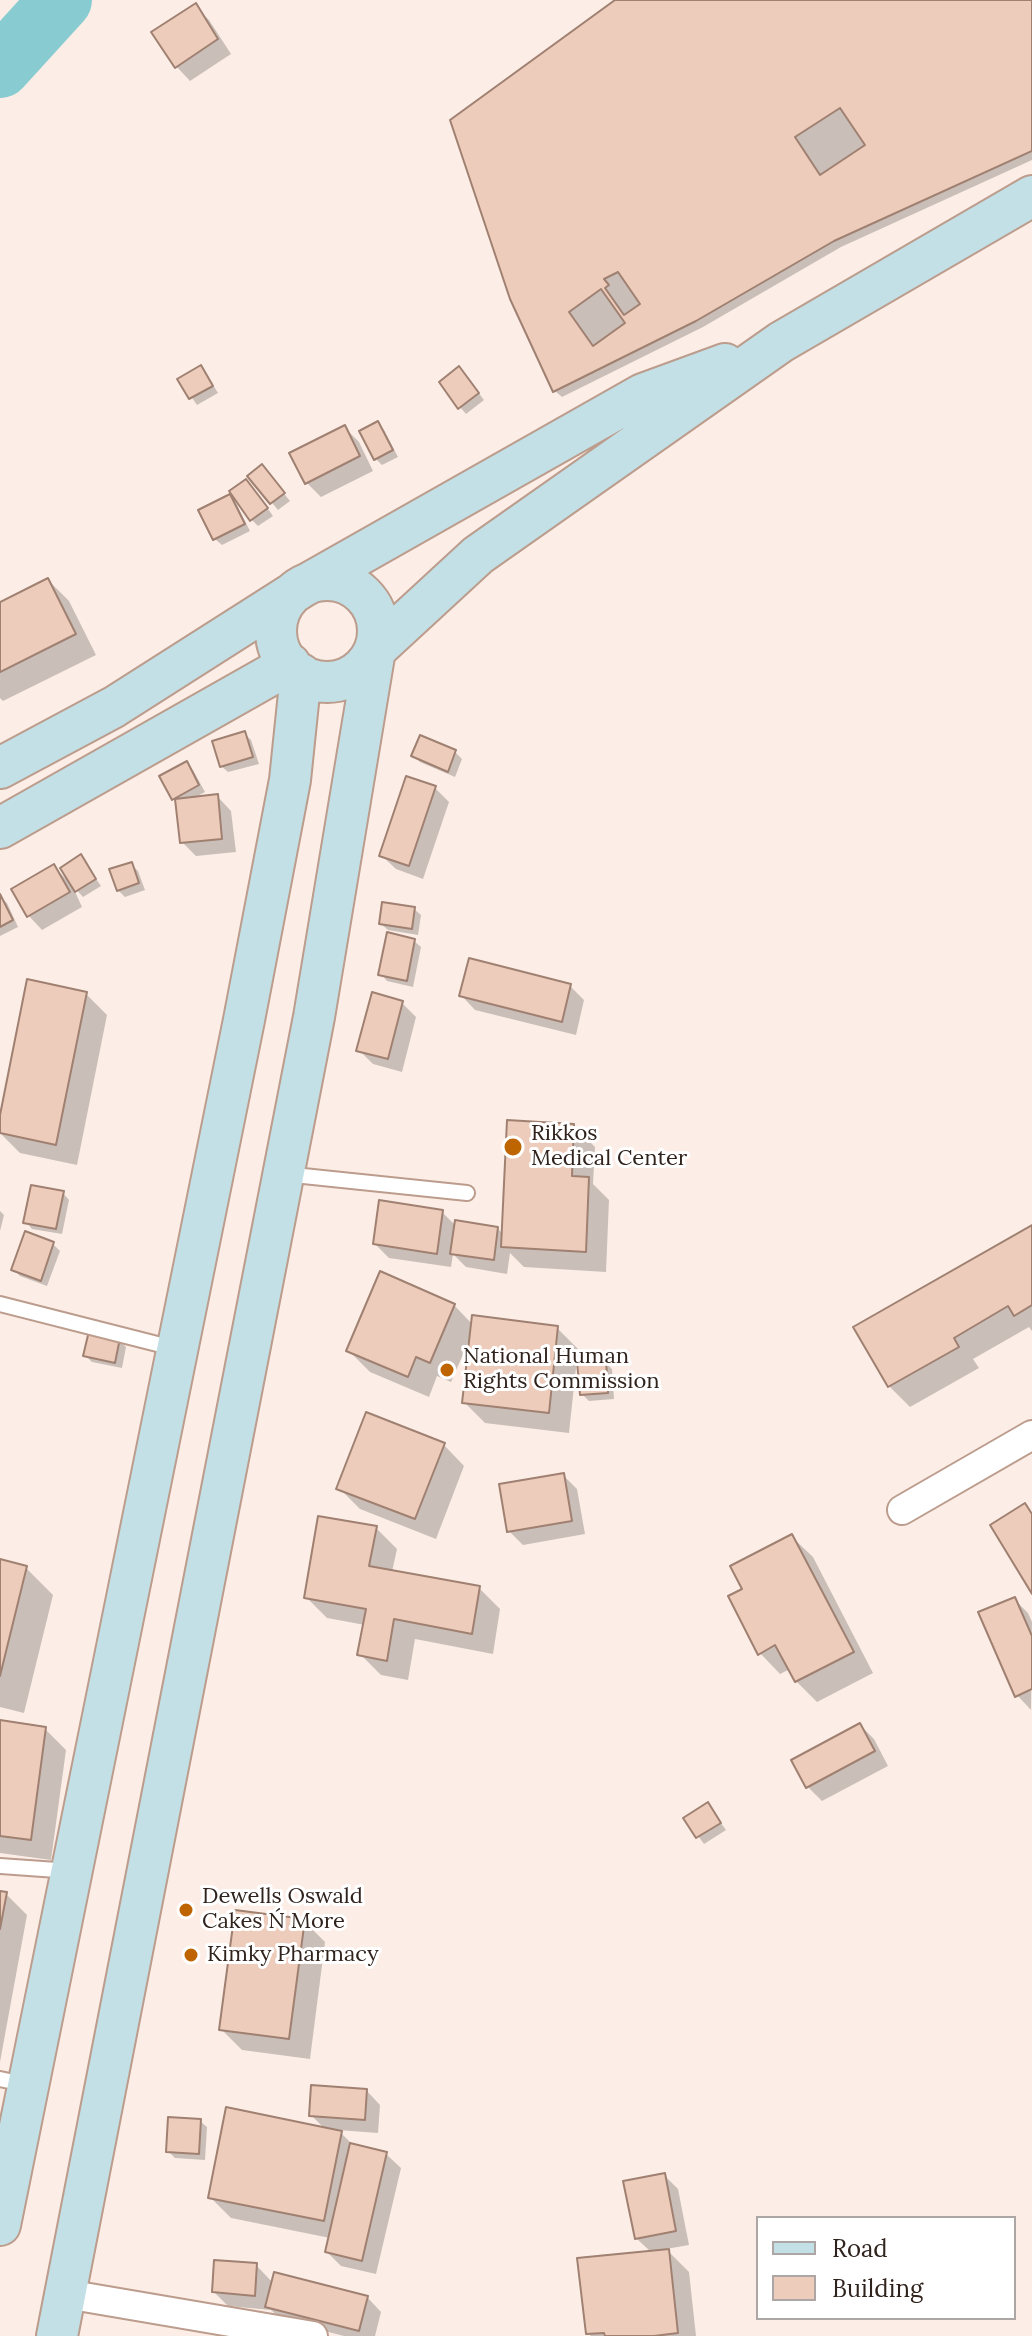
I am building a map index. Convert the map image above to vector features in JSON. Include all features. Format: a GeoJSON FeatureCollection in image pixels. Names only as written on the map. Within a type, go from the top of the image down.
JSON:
{"type":"FeatureCollection","features":[{"type":"Feature","properties":{"kind":"main road"},"geometry":{"type":"LineString","coordinates":[[781,342],[643,394],[304,586],[285,603],[277,628],[282,653],[295,669],[314,680],[329,682],[357,673],[375,650],[478,555],[781,342],[1032,196]]}},
{"type":"Feature","properties":{"kind":"main road"},"geometry":{"type":"LineString","coordinates":[[0,768],[114,707],[304,586],[318,581],[349,585],[362,593],[377,619],[378,635],[314,1017],[57,2336]]}},
{"type":"Feature","properties":{"kind":"main road"},"geometry":{"type":"LineString","coordinates":[[0,828],[295,669]]}},
{"type":"Feature","properties":{"kind":"main road"},"geometry":{"type":"LineString","coordinates":[[0,2225],[14,2082],[71,1871],[290,780],[295,669]]}},
{"type":"Feature","properties":{"kind":"street"},"geometry":{"type":"LineString","coordinates":[[902,1510],[1032,1435]]}},
{"type":"Feature","properties":{"kind":"street"},"geometry":{"type":"LineString","coordinates":[[66,2294],[313,2336]]}},
{"type":"Feature","properties":{"kind":"lane"},"geometry":{"type":"LineString","coordinates":[[283,1174],[467,1193]]}},
{"type":"Feature","properties":{"kind":"lane"},"geometry":{"type":"LineString","coordinates":[[0,1304],[178,1349]]}},
{"type":"Feature","properties":{"kind":"lane"},"geometry":{"type":"LineString","coordinates":[[0,1866],[71,1871]]}},
{"type":"Feature","properties":{"kind":"building"},"geometry":{"type":"Polygon","coordinates":[[[615,0],[1032,0],[1032,151],[834,241],[696,321],[553,392],[510,299],[450,120],[615,0]]]}},
{"type":"Feature","properties":{"kind":"building"},"geometry":{"type":"Polygon","coordinates":[[[196,3],[218,39],[175,68],[151,32],[196,3]]]}},
{"type":"Feature","properties":{"kind":"building"},"geometry":{"type":"Polygon","coordinates":[[[840,108],[865,145],[820,175],[795,137],[840,108]]]}},
{"type":"Feature","properties":{"kind":"building"},"geometry":{"type":"Polygon","coordinates":[[[618,272],[640,304],[624,315],[605,288],[609,285],[604,279],[618,272]]]}},
{"type":"Feature","properties":{"kind":"building"},"geometry":{"type":"Polygon","coordinates":[[[601,289],[625,323],[593,346],[569,312],[601,289]]]}},
{"type":"Feature","properties":{"kind":"building"},"geometry":{"type":"Polygon","coordinates":[[[201,365],[213,386],[189,399],[177,379],[201,365]]]}},
{"type":"Feature","properties":{"kind":"building"},"geometry":{"type":"Polygon","coordinates":[[[459,366],[479,393],[458,409],[439,382],[459,366]]]}},
{"type":"Feature","properties":{"kind":"building"},"geometry":{"type":"Polygon","coordinates":[[[378,421],[393,450],[374,460],[359,431],[378,421]]]}},
{"type":"Feature","properties":{"kind":"building"},"geometry":{"type":"Polygon","coordinates":[[[345,425],[360,456],[305,484],[289,453],[345,425]]]}},
{"type":"Feature","properties":{"kind":"building"},"geometry":{"type":"Polygon","coordinates":[[[262,464],[285,493],[270,504],[247,476],[262,464]]]}},
{"type":"Feature","properties":{"kind":"building"},"geometry":{"type":"Polygon","coordinates":[[[246,479],[268,508],[250,521],[229,491],[246,479]]]}},
{"type":"Feature","properties":{"kind":"building"},"geometry":{"type":"Polygon","coordinates":[[[230,494],[245,524],[213,540],[198,510],[230,494]]]}},
{"type":"Feature","properties":{"kind":"building"},"geometry":{"type":"Polygon","coordinates":[[[48,578],[76,634],[0,672],[0,602],[48,578]]]}},
{"type":"Feature","properties":{"kind":"building"},"geometry":{"type":"Polygon","coordinates":[[[245,731],[253,757],[220,767],[212,741],[245,731]]]}},
{"type":"Feature","properties":{"kind":"building"},"geometry":{"type":"Polygon","coordinates":[[[420,735],[456,750],[448,772],[411,756],[420,735]]]}},
{"type":"Feature","properties":{"kind":"building"},"geometry":{"type":"Polygon","coordinates":[[[187,761],[199,785],[172,800],[159,776],[187,761]]]}},
{"type":"Feature","properties":{"kind":"building"},"geometry":{"type":"Polygon","coordinates":[[[406,776],[436,786],[409,866],[379,856],[406,776]]]}},
{"type":"Feature","properties":{"kind":"building"},"geometry":{"type":"Polygon","coordinates":[[[218,794],[222,839],[180,843],[175,799],[218,794]]]}},
{"type":"Feature","properties":{"kind":"building"},"geometry":{"type":"Polygon","coordinates":[[[81,854],[96,879],[75,892],[60,868],[81,854]]]}},
{"type":"Feature","properties":{"kind":"building"},"geometry":{"type":"Polygon","coordinates":[[[132,862],[139,883],[117,891],[109,869],[132,862]]]}},
{"type":"Feature","properties":{"kind":"building"},"geometry":{"type":"Polygon","coordinates":[[[54,864],[70,892],[27,917],[11,889],[54,864]]]}},
{"type":"Feature","properties":{"kind":"building"},"geometry":{"type":"Polygon","coordinates":[[[0,894],[13,920],[0,927],[0,894]]]}},
{"type":"Feature","properties":{"kind":"building"},"geometry":{"type":"Polygon","coordinates":[[[382,902],[415,907],[412,929],[379,924],[382,902]]]}},
{"type":"Feature","properties":{"kind":"building"},"geometry":{"type":"Polygon","coordinates":[[[387,932],[415,939],[407,981],[378,975],[387,932]]]}},
{"type":"Feature","properties":{"kind":"building"},"geometry":{"type":"Polygon","coordinates":[[[469,958],[571,984],[562,1022],[459,996],[469,958]]]}},
{"type":"Feature","properties":{"kind":"building"},"geometry":{"type":"Polygon","coordinates":[[[27,979],[87,992],[56,1145],[0,1133],[0,1115],[27,979]]]}},
{"type":"Feature","properties":{"kind":"building"},"geometry":{"type":"Polygon","coordinates":[[[372,992],[403,1001],[388,1059],[356,1051],[372,992]]]}},
{"type":"Feature","properties":{"kind":"building"},"geometry":{"type":"Polygon","coordinates":[[[507,1120],[574,1124],[572,1176],[589,1177],[586,1252],[501,1247],[507,1120]]]}},
{"type":"Feature","properties":{"kind":"building"},"geometry":{"type":"Polygon","coordinates":[[[31,1185],[64,1191],[56,1229],[23,1223],[31,1185]]]}},
{"type":"Feature","properties":{"kind":"building"},"geometry":{"type":"Polygon","coordinates":[[[379,1200],[443,1210],[437,1254],[373,1244],[379,1200]]]}},
{"type":"Feature","properties":{"kind":"building"},"geometry":{"type":"Polygon","coordinates":[[[455,1220],[498,1227],[494,1260],[450,1254],[455,1220]]]}},
{"type":"Feature","properties":{"kind":"building"},"geometry":{"type":"Polygon","coordinates":[[[1032,1225],[1032,1305],[1014,1316],[1008,1306],[954,1338],[959,1347],[888,1387],[853,1327],[1032,1225]]]}},
{"type":"Feature","properties":{"kind":"building"},"geometry":{"type":"Polygon","coordinates":[[[25,1231],[54,1242],[41,1281],[11,1270],[25,1231]]]}},
{"type":"Feature","properties":{"kind":"building"},"geometry":{"type":"Polygon","coordinates":[[[380,1271],[455,1304],[430,1363],[416,1357],[408,1377],[346,1351],[380,1271]]]}},
{"type":"Feature","properties":{"kind":"building"},"geometry":{"type":"Polygon","coordinates":[[[472,1315],[558,1326],[549,1413],[462,1403],[472,1315]]]}},
{"type":"Feature","properties":{"kind":"building"},"geometry":{"type":"Polygon","coordinates":[[[89,1331],[120,1338],[115,1363],[83,1356],[89,1331]]]}},
{"type":"Feature","properties":{"kind":"building"},"geometry":{"type":"Polygon","coordinates":[[[606,1360],[608,1393],[580,1395],[577,1362],[606,1360]]]}},
{"type":"Feature","properties":{"kind":"building"},"geometry":{"type":"Polygon","coordinates":[[[366,1412],[445,1443],[415,1519],[336,1489],[366,1412]]]}},
{"type":"Feature","properties":{"kind":"building"},"geometry":{"type":"Polygon","coordinates":[[[564,1473],[572,1521],[507,1532],[499,1484],[564,1473]]]}},
{"type":"Feature","properties":{"kind":"building"},"geometry":{"type":"Polygon","coordinates":[[[1025,1503],[1032,1514],[1032,1594],[990,1525],[1025,1503]]]}},
{"type":"Feature","properties":{"kind":"building"},"geometry":{"type":"Polygon","coordinates":[[[318,1516],[377,1526],[369,1566],[480,1586],[472,1634],[394,1619],[387,1661],[357,1655],[366,1609],[304,1598],[318,1516]]]}},
{"type":"Feature","properties":{"kind":"building"},"geometry":{"type":"Polygon","coordinates":[[[792,1534],[854,1652],[795,1682],[775,1645],[758,1655],[728,1596],[742,1589],[730,1566],[792,1534]]]}},
{"type":"Feature","properties":{"kind":"building"},"geometry":{"type":"Polygon","coordinates":[[[0,1559],[27,1566],[0,1676],[0,1559]]]}},
{"type":"Feature","properties":{"kind":"building"},"geometry":{"type":"Polygon","coordinates":[[[1015,1597],[1032,1636],[1032,1689],[1015,1697],[978,1612],[1015,1597]]]}},
{"type":"Feature","properties":{"kind":"building"},"geometry":{"type":"Polygon","coordinates":[[[0,1720],[46,1727],[31,1840],[0,1836],[0,1720]]]}},
{"type":"Feature","properties":{"kind":"building"},"geometry":{"type":"Polygon","coordinates":[[[860,1723],[875,1751],[806,1788],[791,1760],[860,1723]]]}},
{"type":"Feature","properties":{"kind":"building"},"geometry":{"type":"Polygon","coordinates":[[[708,1802],[721,1823],[696,1838],[683,1818],[708,1802]]]}},
{"type":"Feature","properties":{"kind":"building"},"geometry":{"type":"Polygon","coordinates":[[[0,1891],[7,1892],[0,1929],[0,1891]]]}},
{"type":"Feature","properties":{"kind":"building"},"geometry":{"type":"Polygon","coordinates":[[[235,1910],[305,1919],[289,2039],[219,2030],[235,1910]]]}},
{"type":"Feature","properties":{"kind":"building"},"geometry":{"type":"Polygon","coordinates":[[[311,2085],[367,2089],[365,2120],[309,2116],[311,2085]]]}},
{"type":"Feature","properties":{"kind":"building"},"geometry":{"type":"Polygon","coordinates":[[[226,2107],[342,2131],[324,2221],[208,2198],[226,2107]]]}},
{"type":"Feature","properties":{"kind":"building"},"geometry":{"type":"Polygon","coordinates":[[[168,2117],[201,2119],[199,2154],[166,2152],[168,2117]]]}},
{"type":"Feature","properties":{"kind":"building"},"geometry":{"type":"Polygon","coordinates":[[[350,2143],[387,2152],[362,2261],[325,2252],[350,2143]]]}},
{"type":"Feature","properties":{"kind":"building"},"geometry":{"type":"Polygon","coordinates":[[[665,2173],[676,2231],[635,2239],[623,2181],[665,2173]]]}},
{"type":"Feature","properties":{"kind":"building"},"geometry":{"type":"Polygon","coordinates":[[[669,2249],[678,2333],[654,2336],[586,2334],[577,2258],[669,2249]]]}},
{"type":"Feature","properties":{"kind":"building"},"geometry":{"type":"Polygon","coordinates":[[[214,2260],[257,2263],[255,2296],[212,2292],[214,2260]]]}},
{"type":"Feature","properties":{"kind":"building"},"geometry":{"type":"Polygon","coordinates":[[[274,2272],[368,2296],[359,2331],[265,2307],[274,2272]]]}},
{"type":"Feature","properties":{"kind":"waterway"},"geometry":{"type":"LineString","coordinates":[[0,67],[61,0]]}},
{"type":"Feature","properties":{"kind":"place","name":"Rikkos Medical Center"},"geometry":{"type":"Point","coordinates":[513,1147]}},
{"type":"Feature","properties":{"kind":"place","name":"National Human Rights Commission"},"geometry":{"type":"Point","coordinates":[447,1370]}},
{"type":"Feature","properties":{"kind":"place","name":"Dewells Oswald Cakes Ń More"},"geometry":{"type":"Point","coordinates":[186,1910]}},
{"type":"Feature","properties":{"kind":"place","name":"Kimky Pharmacy"},"geometry":{"type":"Point","coordinates":[191,1955]}}]}
